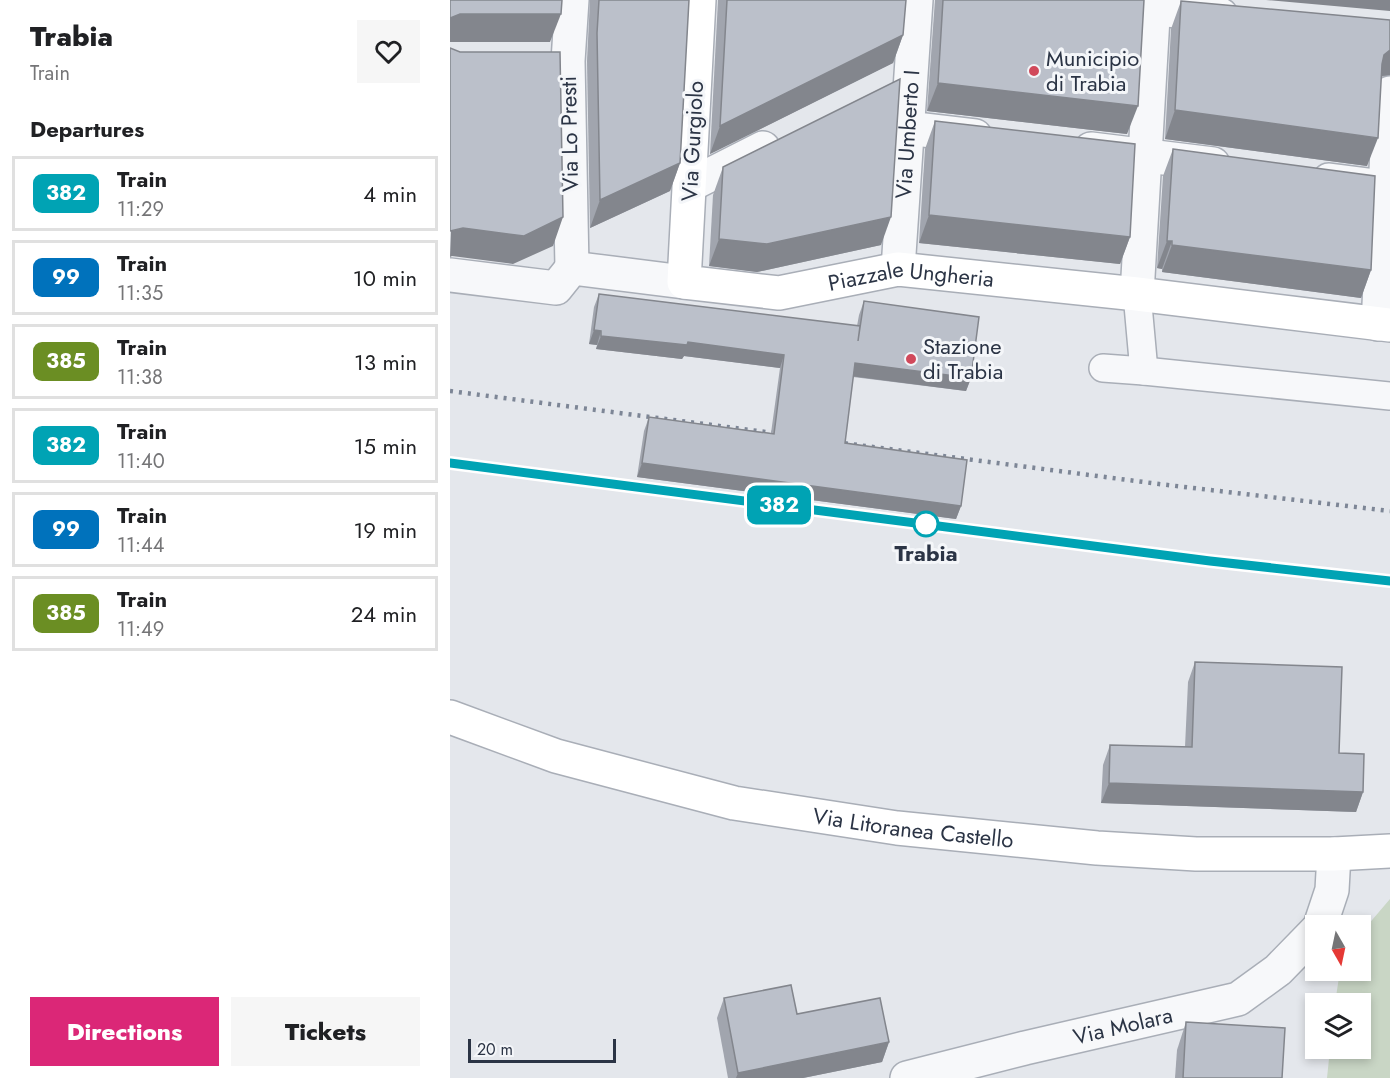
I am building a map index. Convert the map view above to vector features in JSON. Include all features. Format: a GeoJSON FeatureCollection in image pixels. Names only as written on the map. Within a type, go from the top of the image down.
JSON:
{"type":"FeatureCollection","features":[{"type":"Feature","properties":{"kind":"street","name":"Via Lo Presti"},"geometry":{"type":"LineString","coordinates":[[572,0],[568,61],[572,268]]}},
{"type":"Feature","properties":{"kind":"street","name":"Via Gurgiolo"},"geometry":{"type":"LineString","coordinates":[[684,282],[699,0]]}},
{"type":"Feature","properties":{"kind":"street","name":"Via Umberto I"},"geometry":{"type":"LineString","coordinates":[[898,269],[916,0]]}},
{"type":"Feature","properties":{"kind":"street"},"geometry":{"type":"LineString","coordinates":[[1058,0],[1154,4],[1248,17]]}},
{"type":"Feature","properties":{"kind":"street"},"geometry":{"type":"LineString","coordinates":[[1137,294],[1154,4]]}},
{"type":"Feature","properties":{"kind":"street"},"geometry":{"type":"LineString","coordinates":[[535,61],[568,61]]}},
{"type":"Feature","properties":{"kind":"street"},"geometry":{"type":"LineString","coordinates":[[880,90],[911,75]]}},
{"type":"Feature","properties":{"kind":"street"},"geometry":{"type":"LineString","coordinates":[[1384,324],[1390,93]]}},
{"type":"Feature","properties":{"kind":"street"},"geometry":{"type":"LineString","coordinates":[[908,128],[1010,140]]}},
{"type":"Feature","properties":{"kind":"street"},"geometry":{"type":"LineString","coordinates":[[690,184],[785,137]]}},
{"type":"Feature","properties":{"kind":"street"},"geometry":{"type":"LineString","coordinates":[[1066,146],[1237,167]]}},
{"type":"Feature","properties":{"kind":"street"},"geometry":{"type":"LineString","coordinates":[[1305,177],[1388,188]]}},
{"type":"Feature","properties":{"kind":"street"},"geometry":{"type":"LineString","coordinates":[[450,275],[556,288],[572,268],[684,282]]}},
{"type":"Feature","properties":{"kind":"street","name":"Piazzale Ungheria"},"geometry":{"type":"LineString","coordinates":[[684,282],[779,293],[898,269],[1137,294],[1384,324]]}},
{"type":"Feature","properties":{"kind":"street","name":"Via Litoranea Castello"},"geometry":{"type":"LineString","coordinates":[[450,717],[556,756],[734,803],[897,828],[1097,848],[1196,854],[1334,854],[1390,850]]}},
{"type":"Feature","properties":{"kind":"street"},"geometry":{"type":"LineString","coordinates":[[1324,915],[1332,890],[1334,854]]}},
{"type":"Feature","properties":{"kind":"street","name":"Via Molara"},"geometry":{"type":"LineString","coordinates":[[907,1078],[1238,999],[1278,970],[1305,942]]}},
{"type":"Feature","properties":{"kind":"lane"},"geometry":{"type":"LineString","coordinates":[[1137,294],[1144,371]]}},
{"type":"Feature","properties":{"kind":"lane"},"geometry":{"type":"LineString","coordinates":[[1103,368],[1390,396]]}},
{"type":"Feature","properties":{"kind":"green space"},"geometry":{"type":"Polygon","coordinates":[[[1390,899],[1390,1078],[1327,1078],[1329,1059],[1371,1059],[1371,993],[1337,993],[1338,981],[1371,981],[1371,921],[1390,899]]]}},
{"type":"Feature","properties":{"kind":"building"},"geometry":{"type":"Polygon","coordinates":[[[450,0],[562,0],[561,14],[460,14],[450,18],[450,0]]]}},
{"type":"Feature","properties":{"kind":"building"},"geometry":{"type":"Polygon","coordinates":[[[599,0],[689,0],[680,163],[600,200],[597,33],[599,0]]]}},
{"type":"Feature","properties":{"kind":"building"},"geometry":{"type":"Polygon","coordinates":[[[727,0],[906,0],[903,35],[720,126],[727,0]]]}},
{"type":"Feature","properties":{"kind":"building","name":"Municipio di Trabia"},"geometry":{"type":"Polygon","coordinates":[[[943,0],[1144,0],[1138,106],[938,83],[943,0]]]}},
{"type":"Feature","properties":{"kind":"building"},"geometry":{"type":"Polygon","coordinates":[[[1181,1],[1390,20],[1390,50],[1384,55],[1382,64],[1378,138],[1175,110],[1181,1]]]}},
{"type":"Feature","properties":{"kind":"building"},"geometry":{"type":"Polygon","coordinates":[[[450,48],[460,52],[560,52],[563,217],[524,236],[463,228],[450,231],[450,48]]]}},
{"type":"Feature","properties":{"kind":"building"},"geometry":{"type":"Polygon","coordinates":[[[900,79],[891,217],[767,244],[719,239],[723,167],[900,79]]]}},
{"type":"Feature","properties":{"kind":"building"},"geometry":{"type":"Polygon","coordinates":[[[935,121],[1135,144],[1130,237],[929,215],[935,121]]]}},
{"type":"Feature","properties":{"kind":"building"},"geometry":{"type":"Polygon","coordinates":[[[1173,149],[1375,176],[1371,270],[1172,245],[1172,241],[1167,241],[1173,149]]]}},
{"type":"Feature","properties":{"kind":"building"},"geometry":{"type":"Polygon","coordinates":[[[599,294],[860,326],[858,341],[864,301],[979,317],[971,378],[855,363],[845,443],[967,460],[961,506],[642,463],[649,417],[774,434],[784,355],[688,342],[687,345],[601,336],[601,331],[594,330],[599,294]]]}},
{"type":"Feature","properties":{"kind":"building"},"geometry":{"type":"Polygon","coordinates":[[[1195,662],[1342,667],[1339,753],[1364,754],[1363,792],[1109,783],[1110,745],[1192,747],[1195,662]]]}},
{"type":"Feature","properties":{"kind":"building"},"geometry":{"type":"Polygon","coordinates":[[[791,985],[797,1014],[880,998],[889,1042],[738,1073],[724,998],[791,985]]]}},
{"type":"Feature","properties":{"kind":"building"},"geometry":{"type":"Polygon","coordinates":[[[1186,1022],[1285,1028],[1282,1078],[1183,1078],[1186,1022]]]}},
{"type":"Feature","properties":{"kind":"railway"},"geometry":{"type":"LineString","coordinates":[[450,391],[789,435]]}},
{"type":"Feature","properties":{"kind":"railway"},"geometry":{"type":"LineString","coordinates":[[827,441],[1390,511]]}},
{"type":"Feature","properties":{"kind":"railway"},"geometry":{"type":"LineString","coordinates":[[450,463],[1210,561],[1390,581]]}},
{"type":"Feature","properties":{"kind":"train","name":"382"},"geometry":{"type":"LineString","coordinates":[[450,463],[1210,561],[1390,581]]}},
{"type":"Feature","properties":{"kind":"place","name":"Municipio di Trabia"},"geometry":{"type":"Point","coordinates":[1034,71]}},
{"type":"Feature","properties":{"kind":"place","name":"Stazione di Trabia"},"geometry":{"type":"Point","coordinates":[911,359]}},
{"type":"Feature","properties":{"kind":"place","name":"Trabia"},"geometry":{"type":"Point","coordinates":[926,524]}}]}
